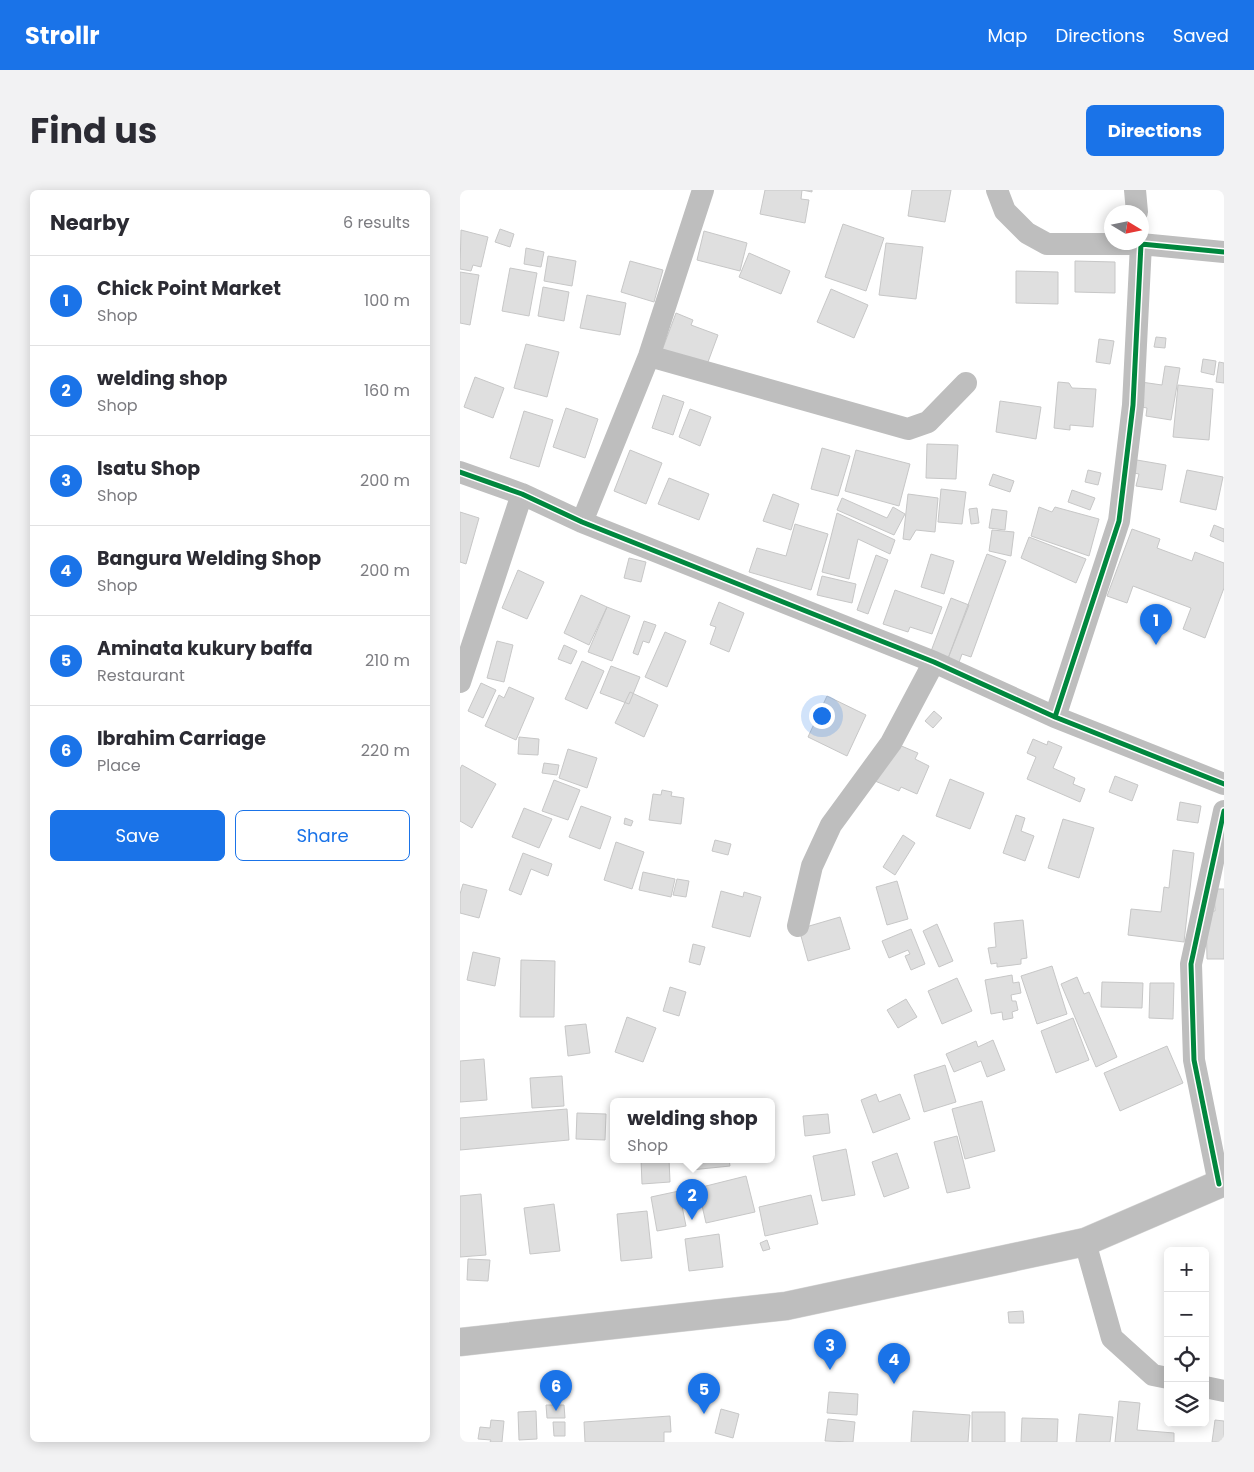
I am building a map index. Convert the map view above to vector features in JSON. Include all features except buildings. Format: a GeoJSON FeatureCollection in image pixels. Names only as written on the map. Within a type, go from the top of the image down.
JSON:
{"type":"FeatureCollection","features":[{"type":"Feature","properties":{"kind":"highway"},"geometry":{"type":"LineString","coordinates":[[460,1342],[786,1306],[1085,1242],[1222,1183]]}},
{"type":"Feature","properties":{"kind":"street"},"geometry":{"type":"LineString","coordinates":[[582,522],[649,356],[704,190]]}},
{"type":"Feature","properties":{"kind":"street"},"geometry":{"type":"LineString","coordinates":[[997,190],[1005,211],[1027,233],[1047,244],[1104,244]]}},
{"type":"Feature","properties":{"kind":"street"},"geometry":{"type":"LineString","coordinates":[[1135,190],[1136,205]]}},
{"type":"Feature","properties":{"kind":"street"},"geometry":{"type":"LineString","coordinates":[[1149,245],[1224,252]]}},
{"type":"Feature","properties":{"kind":"street"},"geometry":{"type":"LineString","coordinates":[[1055,717],[1119,521],[1133,405],[1140,250]]}},
{"type":"Feature","properties":{"kind":"street"},"geometry":{"type":"LineString","coordinates":[[649,356],[908,429],[928,422],[966,383]]}},
{"type":"Feature","properties":{"kind":"street"},"geometry":{"type":"LineString","coordinates":[[460,472],[522,494],[582,522],[934,662],[1055,717],[1224,784]]}},
{"type":"Feature","properties":{"kind":"street"},"geometry":{"type":"LineString","coordinates":[[460,682],[522,494]]}},
{"type":"Feature","properties":{"kind":"street"},"geometry":{"type":"LineString","coordinates":[[798,926],[812,866],[831,825],[891,743],[934,662]]}},
{"type":"Feature","properties":{"kind":"street"},"geometry":{"type":"LineString","coordinates":[[1222,1183],[1194,1060],[1191,964],[1224,811]]}},
{"type":"Feature","properties":{"kind":"street"},"geometry":{"type":"LineString","coordinates":[[1085,1242],[1112,1338],[1153,1375],[1164,1377]]}},
{"type":"Feature","properties":{"kind":"street"},"geometry":{"type":"LineString","coordinates":[[1209,1388],[1224,1391]]}},
{"type":"Feature","properties":{"kind":"cycle path"},"geometry":{"type":"LineString","coordinates":[[1055,717],[1119,521],[1133,405],[1141,244],[1224,252]]}},
{"type":"Feature","properties":{"kind":"cycle path"},"geometry":{"type":"LineString","coordinates":[[460,472],[522,494],[582,522],[934,662],[1055,717],[1224,784]]}},
{"type":"Feature","properties":{"kind":"cycle path"},"geometry":{"type":"LineString","coordinates":[[1219,1184],[1194,1060],[1191,964],[1224,811]]}},
{"type":"Feature","properties":{"kind":"place","name":"Chick Point Market"},"geometry":{"type":"Point","coordinates":[1156,645]}},
{"type":"Feature","properties":{"kind":"place","name":"welding shop"},"geometry":{"type":"Point","coordinates":[692,1220]}},
{"type":"Feature","properties":{"kind":"place","name":"Isatu Shop"},"geometry":{"type":"Point","coordinates":[830,1370]}},
{"type":"Feature","properties":{"kind":"place","name":"Bangura Welding Shop"},"geometry":{"type":"Point","coordinates":[894,1384]}},
{"type":"Feature","properties":{"kind":"place","name":"Ibrahim Carriage"},"geometry":{"type":"Point","coordinates":[556,1411]}},
{"type":"Feature","properties":{"kind":"place","name":"Aminata kukury baffa"},"geometry":{"type":"Point","coordinates":[704,1414]}}]}
